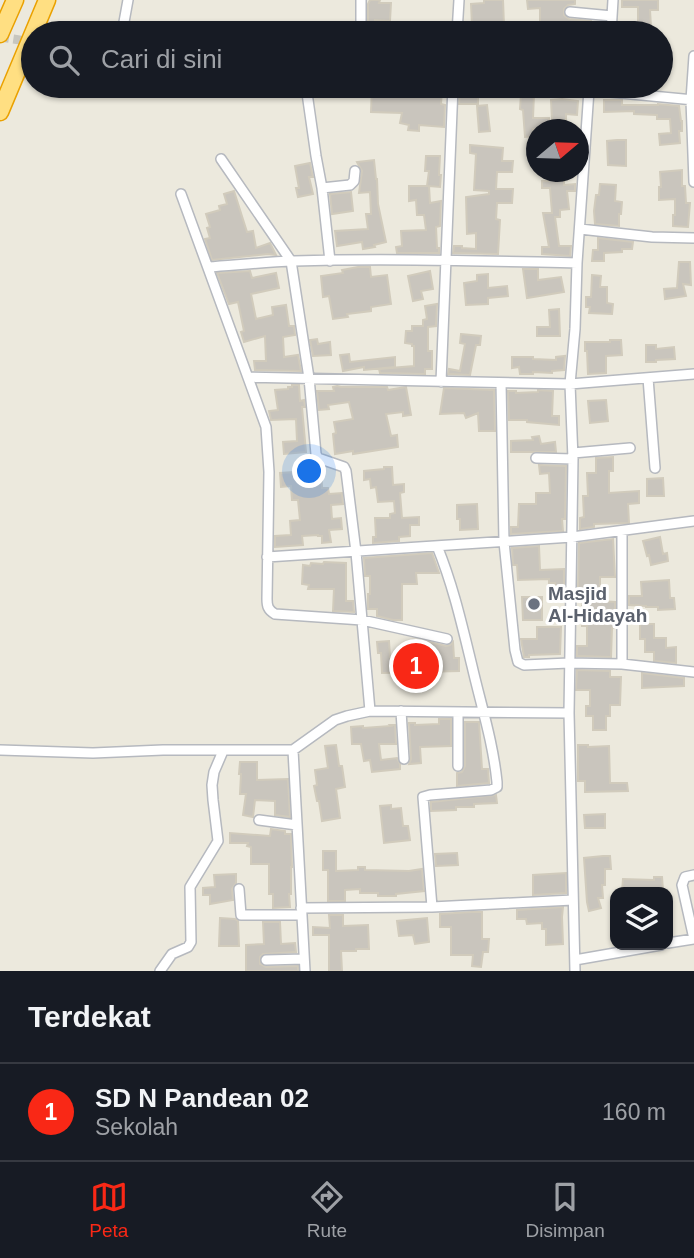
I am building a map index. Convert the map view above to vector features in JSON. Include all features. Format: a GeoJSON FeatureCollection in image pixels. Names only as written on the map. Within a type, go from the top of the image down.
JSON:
{"type":"FeatureCollection","features":[{"type":"Feature","properties":{"kind":"highway"},"geometry":{"type":"LineString","coordinates":[[0,34],[15,0]]}},
{"type":"Feature","properties":{"kind":"highway"},"geometry":{"type":"LineString","coordinates":[[38,21],[47,0]]}},
{"type":"Feature","properties":{"kind":"highway"},"geometry":{"type":"LineString","coordinates":[[0,111],[21,61]]}},
{"type":"Feature","properties":{"kind":"street"},"geometry":{"type":"LineString","coordinates":[[124,21],[128,0]]}},
{"type":"Feature","properties":{"kind":"street"},"geometry":{"type":"LineString","coordinates":[[361,0],[361,21]]}},
{"type":"Feature","properties":{"kind":"street"},"geometry":{"type":"LineString","coordinates":[[458,21],[459,0]]}},
{"type":"Feature","properties":{"kind":"street"},"geometry":{"type":"LineString","coordinates":[[612,21],[613,0]]}},
{"type":"Feature","properties":{"kind":"street"},"geometry":{"type":"LineString","coordinates":[[570,12],[612,16]]}},
{"type":"Feature","properties":{"kind":"street"},"geometry":{"type":"LineString","coordinates":[[694,56],[694,182]]}},
{"type":"Feature","properties":{"kind":"street"},"geometry":{"type":"LineString","coordinates":[[308,98],[330,261]]}},
{"type":"Feature","properties":{"kind":"street"},"geometry":{"type":"LineString","coordinates":[[442,382],[453,98]]}},
{"type":"Feature","properties":{"kind":"street"},"geometry":{"type":"LineString","coordinates":[[575,971],[569,713],[573,456],[570,384],[588,98]]}},
{"type":"Feature","properties":{"kind":"street"},"geometry":{"type":"LineString","coordinates":[[673,98],[692,100]]}},
{"type":"Feature","properties":{"kind":"street"},"geometry":{"type":"LineString","coordinates":[[221,159],[291,261],[309,378],[317,456],[346,469],[370,711]]}},
{"type":"Feature","properties":{"kind":"street"},"geometry":{"type":"LineString","coordinates":[[322,188],[349,185],[354,181],[355,171]]}},
{"type":"Feature","properties":{"kind":"street"},"geometry":{"type":"LineString","coordinates":[[181,194],[266,427],[270,472],[267,606],[275,614],[362,620],[447,639]]}},
{"type":"Feature","properties":{"kind":"street"},"geometry":{"type":"LineString","coordinates":[[580,229],[694,239]]}},
{"type":"Feature","properties":{"kind":"street"},"geometry":{"type":"LineString","coordinates":[[208,267],[291,261],[577,263]]}},
{"type":"Feature","properties":{"kind":"street"},"geometry":{"type":"LineString","coordinates":[[248,377],[570,384],[694,374]]}},
{"type":"Feature","properties":{"kind":"street"},"geometry":{"type":"LineString","coordinates":[[648,378],[655,468]]}},
{"type":"Feature","properties":{"kind":"street"},"geometry":{"type":"LineString","coordinates":[[501,383],[504,542],[518,662],[524,665],[622,664],[694,672]]}},
{"type":"Feature","properties":{"kind":"street"},"geometry":{"type":"LineString","coordinates":[[536,458],[630,448]]}},
{"type":"Feature","properties":{"kind":"street"},"geometry":{"type":"LineString","coordinates":[[268,557],[572,537],[694,521]]}},
{"type":"Feature","properties":{"kind":"street"},"geometry":{"type":"LineString","coordinates":[[622,531],[622,664]]}},
{"type":"Feature","properties":{"kind":"street"},"geometry":{"type":"LineString","coordinates":[[432,907],[423,797],[491,790],[497,787],[494,752],[460,612],[437,546]]}},
{"type":"Feature","properties":{"kind":"street"},"geometry":{"type":"LineString","coordinates":[[0,750],[93,753],[293,750],[335,720],[370,711],[569,713]]}},
{"type":"Feature","properties":{"kind":"street"},"geometry":{"type":"LineString","coordinates":[[401,711],[404,759]]}},
{"type":"Feature","properties":{"kind":"street"},"geometry":{"type":"LineString","coordinates":[[458,712],[458,766]]}},
{"type":"Feature","properties":{"kind":"street"},"geometry":{"type":"LineString","coordinates":[[293,750],[305,971]]}},
{"type":"Feature","properties":{"kind":"street"},"geometry":{"type":"LineString","coordinates":[[160,971],[172,954],[188,947],[191,942],[191,884],[218,841],[212,785],[223,751]]}},
{"type":"Feature","properties":{"kind":"street"},"geometry":{"type":"LineString","coordinates":[[260,820],[297,825]]}},
{"type":"Feature","properties":{"kind":"street"},"geometry":{"type":"LineString","coordinates":[[673,942],[694,939],[682,885],[685,877],[694,875]]}},
{"type":"Feature","properties":{"kind":"street"},"geometry":{"type":"LineString","coordinates":[[239,889],[241,915],[573,900]]}},
{"type":"Feature","properties":{"kind":"street"},"geometry":{"type":"LineString","coordinates":[[575,960],[632,950]]}},
{"type":"Feature","properties":{"kind":"street"},"geometry":{"type":"LineString","coordinates":[[266,960],[304,959]]}},
{"type":"Feature","properties":{"kind":"building"},"geometry":{"type":"Polygon","coordinates":[[[370,0],[391,3],[390,21],[368,21],[370,0]]]}},
{"type":"Feature","properties":{"kind":"building"},"geometry":{"type":"Polygon","coordinates":[[[484,0],[503,0],[504,21],[472,21],[471,4],[484,3],[484,0]]]}},
{"type":"Feature","properties":{"kind":"building"},"geometry":{"type":"Polygon","coordinates":[[[527,0],[575,0],[575,4],[564,9],[564,15],[569,19],[591,21],[540,21],[540,8],[528,9],[527,0]]]}},
{"type":"Feature","properties":{"kind":"building"},"geometry":{"type":"Polygon","coordinates":[[[622,0],[658,0],[658,10],[650,10],[651,21],[638,21],[638,7],[622,7],[622,0]]]}},
{"type":"Feature","properties":{"kind":"building"},"geometry":{"type":"Polygon","coordinates":[[[372,98],[441,98],[441,104],[445,105],[444,127],[419,125],[419,131],[408,130],[409,125],[400,123],[402,113],[371,112],[372,98]]]}},
{"type":"Feature","properties":{"kind":"building"},"geometry":{"type":"Polygon","coordinates":[[[459,98],[478,98],[478,104],[459,104],[459,98]]]}},
{"type":"Feature","properties":{"kind":"building"},"geometry":{"type":"Polygon","coordinates":[[[521,98],[534,98],[533,118],[549,119],[526,119],[525,137],[523,110],[520,109],[521,98]]]}},
{"type":"Feature","properties":{"kind":"building"},"geometry":{"type":"Polygon","coordinates":[[[551,100],[578,101],[577,115],[566,114],[566,119],[552,119],[551,100]]]}},
{"type":"Feature","properties":{"kind":"building"},"geometry":{"type":"Polygon","coordinates":[[[604,100],[622,100],[622,105],[679,106],[682,121],[680,143],[660,145],[659,134],[671,133],[670,119],[657,119],[657,115],[634,114],[634,111],[604,112],[604,100]]]}},
{"type":"Feature","properties":{"kind":"building"},"geometry":{"type":"Polygon","coordinates":[[[487,105],[490,131],[479,132],[477,106],[487,105]]]}},
{"type":"Feature","properties":{"kind":"building"},"geometry":{"type":"Polygon","coordinates":[[[626,140],[626,166],[608,165],[607,141],[626,140]]]}},
{"type":"Feature","properties":{"kind":"building"},"geometry":{"type":"Polygon","coordinates":[[[470,145],[503,148],[502,161],[513,161],[512,172],[497,172],[496,189],[513,189],[512,203],[497,203],[496,219],[500,220],[498,254],[453,253],[454,246],[476,249],[476,233],[467,234],[466,197],[489,194],[489,191],[474,190],[476,154],[470,153],[470,145]]]}},
{"type":"Feature","properties":{"kind":"building"},"geometry":{"type":"Polygon","coordinates":[[[426,156],[440,156],[440,187],[429,186],[430,203],[441,201],[440,226],[436,227],[439,253],[397,253],[396,247],[402,246],[401,231],[426,230],[424,215],[417,215],[416,200],[409,201],[409,186],[427,186],[429,171],[425,171],[426,156]]]}},
{"type":"Feature","properties":{"kind":"building"},"geometry":{"type":"Polygon","coordinates":[[[374,160],[378,204],[386,242],[363,249],[362,242],[337,246],[335,231],[368,229],[366,214],[371,214],[370,192],[359,193],[362,171],[357,162],[374,160]]]}},
{"type":"Feature","properties":{"kind":"building"},"geometry":{"type":"Polygon","coordinates":[[[310,163],[313,177],[309,177],[313,194],[298,197],[295,166],[310,163]]]}},
{"type":"Feature","properties":{"kind":"building"},"geometry":{"type":"Polygon","coordinates":[[[682,170],[686,203],[690,203],[688,227],[673,226],[675,199],[659,200],[660,172],[682,170]]]}},
{"type":"Feature","properties":{"kind":"building"},"geometry":{"type":"Polygon","coordinates":[[[542,182],[575,184],[575,191],[567,191],[569,209],[560,210],[560,217],[555,217],[559,246],[571,246],[570,256],[542,254],[542,247],[549,247],[543,213],[552,213],[550,188],[542,188],[542,182]]]}},
{"type":"Feature","properties":{"kind":"building"},"geometry":{"type":"Polygon","coordinates":[[[600,184],[616,185],[615,201],[622,202],[619,226],[595,224],[596,195],[599,195],[600,184]]]}},
{"type":"Feature","properties":{"kind":"building"},"geometry":{"type":"Polygon","coordinates":[[[234,191],[247,232],[253,231],[256,248],[270,243],[276,255],[212,260],[205,239],[210,238],[206,214],[220,210],[219,206],[227,204],[224,194],[234,191]]]}},
{"type":"Feature","properties":{"kind":"building"},"geometry":{"type":"Polygon","coordinates":[[[351,192],[353,211],[332,214],[330,194],[351,192]]]}},
{"type":"Feature","properties":{"kind":"building"},"geometry":{"type":"Polygon","coordinates":[[[598,238],[633,242],[632,249],[604,253],[604,261],[592,261],[593,250],[598,250],[598,238]]]}},
{"type":"Feature","properties":{"kind":"building"},"geometry":{"type":"Polygon","coordinates":[[[679,262],[690,262],[691,285],[683,284],[686,296],[665,299],[664,289],[677,288],[679,262]]]}},
{"type":"Feature","properties":{"kind":"building"},"geometry":{"type":"Polygon","coordinates":[[[370,267],[371,277],[387,275],[391,304],[371,307],[371,311],[333,319],[329,296],[323,297],[321,276],[343,273],[342,270],[370,267]]]}},
{"type":"Feature","properties":{"kind":"building"},"geometry":{"type":"Polygon","coordinates":[[[523,269],[538,269],[538,280],[561,277],[564,292],[527,298],[523,269]]]}},
{"type":"Feature","properties":{"kind":"building"},"geometry":{"type":"Polygon","coordinates":[[[250,271],[252,278],[276,273],[279,288],[251,294],[256,319],[273,315],[272,307],[286,305],[289,326],[294,326],[295,335],[283,337],[284,357],[298,355],[301,371],[255,370],[254,361],[266,361],[265,336],[244,342],[238,302],[229,304],[217,273],[250,271]]]}},
{"type":"Feature","properties":{"kind":"building"},"geometry":{"type":"Polygon","coordinates":[[[430,271],[433,289],[421,291],[423,299],[413,301],[408,276],[430,271]]]}},
{"type":"Feature","properties":{"kind":"building"},"geometry":{"type":"Polygon","coordinates":[[[488,274],[488,288],[507,286],[508,296],[488,298],[488,304],[466,305],[464,283],[477,281],[477,275],[488,274]]]}},
{"type":"Feature","properties":{"kind":"building"},"geometry":{"type":"Polygon","coordinates":[[[592,275],[601,276],[600,287],[607,287],[607,303],[613,304],[612,314],[589,313],[586,297],[591,297],[592,275]]]}},
{"type":"Feature","properties":{"kind":"building"},"geometry":{"type":"Polygon","coordinates":[[[437,304],[436,326],[428,327],[428,351],[432,351],[432,369],[425,369],[425,374],[380,373],[379,369],[414,366],[414,346],[405,343],[406,331],[412,331],[412,326],[423,326],[423,320],[427,319],[425,306],[437,304]]]}},
{"type":"Feature","properties":{"kind":"building"},"geometry":{"type":"Polygon","coordinates":[[[559,309],[560,336],[537,336],[537,327],[550,327],[549,310],[559,309]]]}},
{"type":"Feature","properties":{"kind":"building"},"geometry":{"type":"Polygon","coordinates":[[[461,334],[481,336],[480,345],[476,345],[470,375],[448,374],[449,369],[460,371],[465,344],[460,343],[461,334]]]}},
{"type":"Feature","properties":{"kind":"building"},"geometry":{"type":"Polygon","coordinates":[[[317,339],[318,344],[330,342],[331,355],[313,356],[310,340],[317,339]]]}},
{"type":"Feature","properties":{"kind":"building"},"geometry":{"type":"Polygon","coordinates":[[[621,340],[622,355],[606,356],[606,373],[588,374],[585,342],[621,340]]]}},
{"type":"Feature","properties":{"kind":"building"},"geometry":{"type":"Polygon","coordinates":[[[646,345],[656,345],[656,349],[674,347],[675,359],[646,362],[646,345]]]}},
{"type":"Feature","properties":{"kind":"building"},"geometry":{"type":"Polygon","coordinates":[[[349,354],[350,362],[395,357],[395,367],[364,370],[364,367],[343,371],[340,355],[349,354]]]}},
{"type":"Feature","properties":{"kind":"building"},"geometry":{"type":"Polygon","coordinates":[[[565,356],[564,370],[552,373],[520,374],[519,367],[512,368],[512,357],[556,360],[556,357],[565,356]]]}},
{"type":"Feature","properties":{"kind":"building"},"geometry":{"type":"Polygon","coordinates":[[[292,385],[299,385],[300,401],[304,400],[305,407],[302,407],[306,452],[284,454],[283,442],[297,441],[296,419],[271,420],[269,411],[278,410],[275,390],[288,389],[292,385]]]}},
{"type":"Feature","properties":{"kind":"building"},"geometry":{"type":"Polygon","coordinates":[[[333,387],[387,387],[388,390],[406,387],[411,415],[403,416],[403,412],[386,414],[391,436],[397,435],[398,447],[335,454],[334,422],[353,419],[349,402],[328,405],[329,409],[319,410],[317,391],[334,391],[333,387]]]}},
{"type":"Feature","properties":{"kind":"building"},"geometry":{"type":"Polygon","coordinates":[[[444,388],[494,390],[495,431],[479,431],[478,413],[466,418],[464,413],[440,414],[444,388]]]}},
{"type":"Feature","properties":{"kind":"building"},"geometry":{"type":"Polygon","coordinates":[[[508,391],[516,393],[553,391],[552,416],[559,416],[559,425],[509,420],[508,391]]]}},
{"type":"Feature","properties":{"kind":"building"},"geometry":{"type":"Polygon","coordinates":[[[606,400],[608,421],[590,423],[588,401],[606,400]]]}},
{"type":"Feature","properties":{"kind":"building"},"geometry":{"type":"Polygon","coordinates":[[[539,436],[541,444],[555,442],[556,452],[511,452],[511,441],[533,440],[532,437],[539,436]]]}},
{"type":"Feature","properties":{"kind":"building"},"geometry":{"type":"Polygon","coordinates":[[[613,457],[613,471],[609,471],[609,493],[639,491],[639,503],[628,504],[629,523],[594,524],[594,527],[580,529],[580,518],[584,517],[583,496],[588,496],[587,473],[596,473],[596,458],[613,457]]]}},
{"type":"Feature","properties":{"kind":"building"},"geometry":{"type":"Polygon","coordinates":[[[539,465],[566,466],[563,531],[511,534],[511,527],[518,527],[519,504],[536,504],[536,493],[550,493],[549,473],[540,474],[539,465]]]}},
{"type":"Feature","properties":{"kind":"building"},"geometry":{"type":"Polygon","coordinates":[[[321,467],[322,488],[328,488],[329,494],[342,493],[343,504],[331,505],[332,519],[341,518],[342,529],[329,530],[331,542],[322,543],[322,536],[318,535],[302,536],[303,545],[275,547],[275,536],[291,535],[290,521],[300,520],[298,500],[292,500],[291,486],[281,487],[280,473],[310,471],[310,468],[321,467]]]}},
{"type":"Feature","properties":{"kind":"building"},"geometry":{"type":"Polygon","coordinates":[[[392,467],[393,485],[404,484],[404,492],[400,493],[402,518],[419,517],[419,525],[410,525],[410,536],[399,537],[399,541],[373,543],[373,537],[376,537],[375,518],[390,518],[390,514],[395,513],[394,501],[378,502],[376,487],[371,488],[370,479],[364,480],[364,471],[392,467]]]}},
{"type":"Feature","properties":{"kind":"building"},"geometry":{"type":"Polygon","coordinates":[[[663,478],[664,496],[647,496],[647,479],[663,478]]]}},
{"type":"Feature","properties":{"kind":"building"},"geometry":{"type":"Polygon","coordinates":[[[477,504],[478,529],[460,530],[457,505],[477,504]]]}},
{"type":"Feature","properties":{"kind":"building"},"geometry":{"type":"Polygon","coordinates":[[[660,537],[663,554],[667,553],[668,561],[651,565],[643,541],[660,537]]]}},
{"type":"Feature","properties":{"kind":"building"},"geometry":{"type":"Polygon","coordinates":[[[613,539],[615,577],[600,577],[600,601],[615,602],[611,657],[577,656],[577,646],[587,646],[587,626],[582,626],[582,591],[578,591],[579,543],[613,539]]]}},
{"type":"Feature","properties":{"kind":"building"},"geometry":{"type":"Polygon","coordinates":[[[539,546],[540,570],[564,569],[564,596],[556,596],[555,583],[549,583],[549,579],[518,580],[517,565],[513,565],[512,548],[539,546]]]}},
{"type":"Feature","properties":{"kind":"building"},"geometry":{"type":"Polygon","coordinates":[[[432,553],[439,573],[416,573],[417,584],[402,584],[402,620],[377,616],[377,609],[368,609],[370,576],[365,576],[364,558],[432,553]]]}},
{"type":"Feature","properties":{"kind":"building"},"geometry":{"type":"Polygon","coordinates":[[[346,563],[346,601],[353,601],[354,612],[333,611],[334,589],[308,589],[309,585],[302,584],[303,565],[346,563]]]}},
{"type":"Feature","properties":{"kind":"building"},"geometry":{"type":"Polygon","coordinates":[[[669,580],[670,598],[674,598],[675,609],[658,610],[658,607],[629,605],[629,596],[642,596],[641,582],[669,580]]]}},
{"type":"Feature","properties":{"kind":"building"},"geometry":{"type":"Polygon","coordinates":[[[522,597],[542,597],[542,620],[523,620],[522,597]]]}},
{"type":"Feature","properties":{"kind":"building"},"geometry":{"type":"Polygon","coordinates":[[[640,624],[654,624],[654,638],[666,638],[666,648],[676,647],[676,663],[654,661],[654,652],[645,652],[645,639],[640,639],[640,624]]]}},
{"type":"Feature","properties":{"kind":"building"},"geometry":{"type":"Polygon","coordinates":[[[537,627],[561,627],[560,654],[524,657],[521,639],[537,639],[537,627]]]}},
{"type":"Feature","properties":{"kind":"building"},"geometry":{"type":"Polygon","coordinates":[[[421,640],[446,646],[453,642],[454,658],[459,658],[459,671],[382,673],[381,653],[378,653],[377,642],[389,641],[390,657],[411,657],[411,641],[421,640]]]}},
{"type":"Feature","properties":{"kind":"building"},"geometry":{"type":"Polygon","coordinates":[[[577,670],[610,671],[610,677],[621,677],[620,705],[610,705],[610,716],[606,716],[606,730],[593,730],[593,716],[586,716],[586,706],[590,706],[590,690],[576,690],[577,670]]]}},
{"type":"Feature","properties":{"kind":"building"},"geometry":{"type":"Polygon","coordinates":[[[642,673],[684,678],[684,686],[642,688],[642,673]]]}},
{"type":"Feature","properties":{"kind":"building"},"geometry":{"type":"Polygon","coordinates":[[[439,719],[451,719],[451,746],[420,747],[421,763],[409,764],[409,723],[439,724],[439,719]]]}},
{"type":"Feature","properties":{"kind":"building"},"geometry":{"type":"Polygon","coordinates":[[[465,722],[479,722],[482,769],[488,769],[489,783],[457,786],[457,773],[462,772],[465,766],[465,722]]]}},
{"type":"Feature","properties":{"kind":"building"},"geometry":{"type":"Polygon","coordinates":[[[395,725],[396,744],[379,744],[381,760],[397,758],[400,769],[372,772],[370,760],[364,761],[361,744],[352,744],[351,727],[395,725]]]}},
{"type":"Feature","properties":{"kind":"building"},"geometry":{"type":"Polygon","coordinates":[[[336,745],[345,787],[336,789],[340,818],[322,821],[314,786],[317,785],[315,770],[328,768],[325,746],[336,745]]]}},
{"type":"Feature","properties":{"kind":"building"},"geometry":{"type":"Polygon","coordinates":[[[578,745],[609,746],[610,783],[627,783],[628,791],[585,792],[585,781],[578,781],[578,745]]]}},
{"type":"Feature","properties":{"kind":"building"},"geometry":{"type":"Polygon","coordinates":[[[240,762],[257,762],[257,780],[288,779],[290,817],[275,815],[275,801],[255,800],[253,817],[243,815],[246,794],[240,794],[240,762]]]}},
{"type":"Feature","properties":{"kind":"building"},"geometry":{"type":"Polygon","coordinates":[[[496,795],[497,803],[431,811],[431,802],[496,795]]]}},
{"type":"Feature","properties":{"kind":"building"},"geometry":{"type":"Polygon","coordinates":[[[391,805],[391,809],[401,808],[403,826],[408,826],[410,840],[384,843],[380,806],[391,805]]]}},
{"type":"Feature","properties":{"kind":"building"},"geometry":{"type":"Polygon","coordinates":[[[605,814],[605,828],[585,828],[584,815],[605,814]]]}},
{"type":"Feature","properties":{"kind":"building"},"geometry":{"type":"Polygon","coordinates":[[[271,829],[291,834],[290,907],[273,908],[273,894],[269,894],[269,864],[251,864],[251,847],[247,846],[248,843],[230,843],[230,833],[270,836],[271,829]]]}},
{"type":"Feature","properties":{"kind":"building"},"geometry":{"type":"Polygon","coordinates":[[[323,851],[336,851],[336,871],[358,870],[358,867],[365,867],[365,870],[422,869],[424,891],[378,896],[378,893],[360,893],[360,889],[345,890],[345,901],[328,901],[328,870],[323,870],[323,851]]]}},
{"type":"Feature","properties":{"kind":"building"},"geometry":{"type":"Polygon","coordinates":[[[457,853],[458,865],[436,866],[435,854],[457,853]]]}},
{"type":"Feature","properties":{"kind":"building"},"geometry":{"type":"Polygon","coordinates":[[[610,856],[611,869],[605,869],[603,898],[598,898],[601,908],[589,911],[584,858],[610,856]]]}},
{"type":"Feature","properties":{"kind":"building"},"geometry":{"type":"Polygon","coordinates":[[[566,873],[566,893],[533,895],[533,875],[566,873]]]}},
{"type":"Feature","properties":{"kind":"building"},"geometry":{"type":"Polygon","coordinates":[[[236,874],[236,883],[232,889],[233,900],[210,904],[210,895],[203,895],[203,888],[215,887],[214,875],[236,874]]]}},
{"type":"Feature","properties":{"kind":"building"},"geometry":{"type":"Polygon","coordinates":[[[654,877],[662,877],[663,887],[622,887],[623,879],[654,880],[654,877]]]}},
{"type":"Feature","properties":{"kind":"building"},"geometry":{"type":"Polygon","coordinates":[[[563,907],[563,944],[546,945],[546,929],[542,929],[542,923],[527,924],[526,919],[517,919],[517,910],[563,907]]]}},
{"type":"Feature","properties":{"kind":"building"},"geometry":{"type":"Polygon","coordinates":[[[482,912],[482,939],[489,939],[488,952],[483,952],[481,967],[472,966],[473,955],[451,955],[451,927],[440,927],[440,914],[482,912]]]}},
{"type":"Feature","properties":{"kind":"building"},"geometry":{"type":"Polygon","coordinates":[[[329,915],[343,915],[343,926],[368,925],[369,949],[341,951],[342,971],[329,971],[329,935],[313,935],[313,927],[330,928],[329,915]]]}},
{"type":"Feature","properties":{"kind":"building"},"geometry":{"type":"Polygon","coordinates":[[[220,918],[238,921],[239,946],[219,946],[220,918]]]}},
{"type":"Feature","properties":{"kind":"building"},"geometry":{"type":"Polygon","coordinates":[[[427,918],[429,942],[415,944],[413,935],[399,936],[397,921],[427,918]]]}},
{"type":"Feature","properties":{"kind":"building"},"geometry":{"type":"Polygon","coordinates":[[[263,922],[280,922],[281,944],[295,943],[296,952],[263,954],[260,964],[266,967],[298,966],[298,971],[246,971],[246,945],[264,944],[263,922]]]}},
{"type":"Feature","properties":{"kind":"tunnel"},"geometry":{"type":"LineString","coordinates":[[0,37],[21,40]]}},
{"type":"Feature","properties":{"kind":"place","name":"Masjid Al-Hidayah"},"geometry":{"type":"Point","coordinates":[534,604]}},
{"type":"Feature","properties":{"kind":"place","name":"SD N Pandean 02"},"geometry":{"type":"Point","coordinates":[416,666]}}]}
